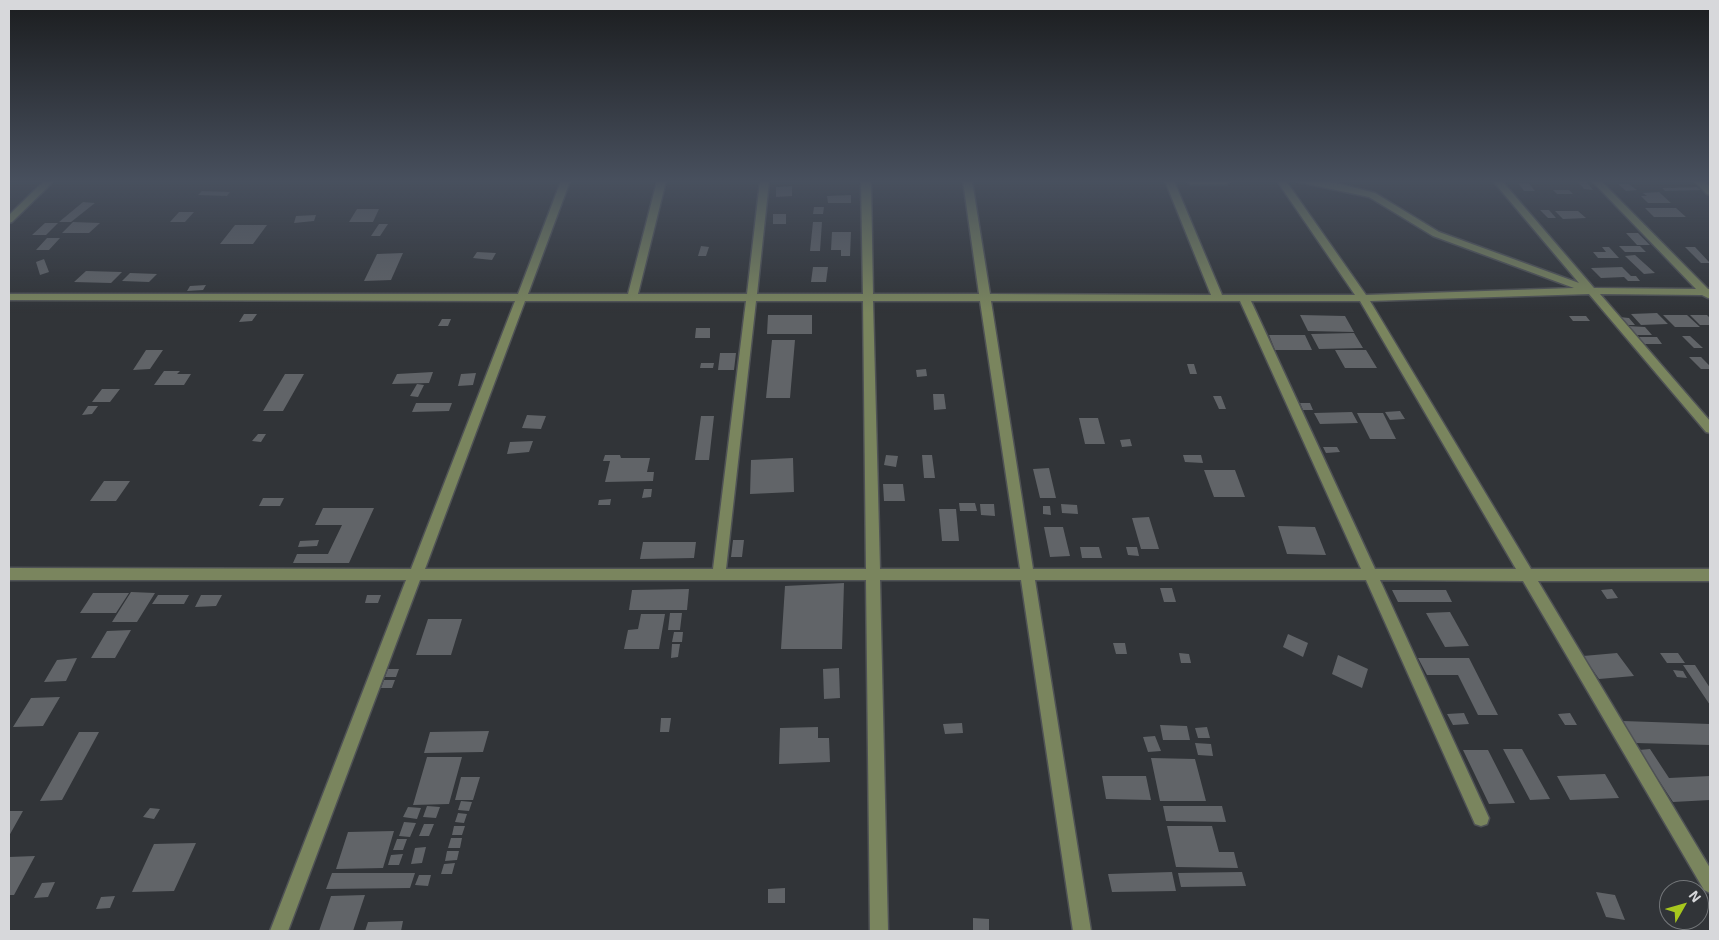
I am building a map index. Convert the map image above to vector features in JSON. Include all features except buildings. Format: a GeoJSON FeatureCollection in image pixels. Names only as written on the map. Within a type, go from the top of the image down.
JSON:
{"type":"FeatureCollection","features":[{"type":"Feature","properties":{"kind":"street"},"geometry":{"type":"LineString","coordinates":[[279,931],[549,225]]}},
{"type":"Feature","properties":{"kind":"street"},"geometry":{"type":"LineString","coordinates":[[632,298],[651,225]]}},
{"type":"Feature","properties":{"kind":"street"},"geometry":{"type":"LineString","coordinates":[[719,574],[760,225]]}},
{"type":"Feature","properties":{"kind":"street"},"geometry":{"type":"LineString","coordinates":[[867,225],[879,931]]}},
{"type":"Feature","properties":{"kind":"street"},"geometry":{"type":"LineString","coordinates":[[974,225],[1082,931]]}},
{"type":"Feature","properties":{"kind":"street"},"geometry":{"type":"LineString","coordinates":[[1187,225],[1218,298]]}},
{"type":"Feature","properties":{"kind":"street"},"geometry":{"type":"LineString","coordinates":[[1312,225],[1363,298],[1710,884]]}},
{"type":"Feature","properties":{"kind":"street"},"geometry":{"type":"LineString","coordinates":[[1421,225],[1436,234],[1591,291]]}},
{"type":"Feature","properties":{"kind":"street"},"geometry":{"type":"LineString","coordinates":[[1534,225],[1710,429]]}},
{"type":"Feature","properties":{"kind":"street"},"geometry":{"type":"LineString","coordinates":[[1640,225],[1709,294]]}},
{"type":"Feature","properties":{"kind":"street"},"geometry":{"type":"LineString","coordinates":[[9,298],[1363,298],[1591,291],[1709,294]]}},
{"type":"Feature","properties":{"kind":"street"},"geometry":{"type":"LineString","coordinates":[[1244,298],[1481,818]]}},
{"type":"Feature","properties":{"kind":"street"},"geometry":{"type":"LineString","coordinates":[[9,574],[1710,575]]}}]}
